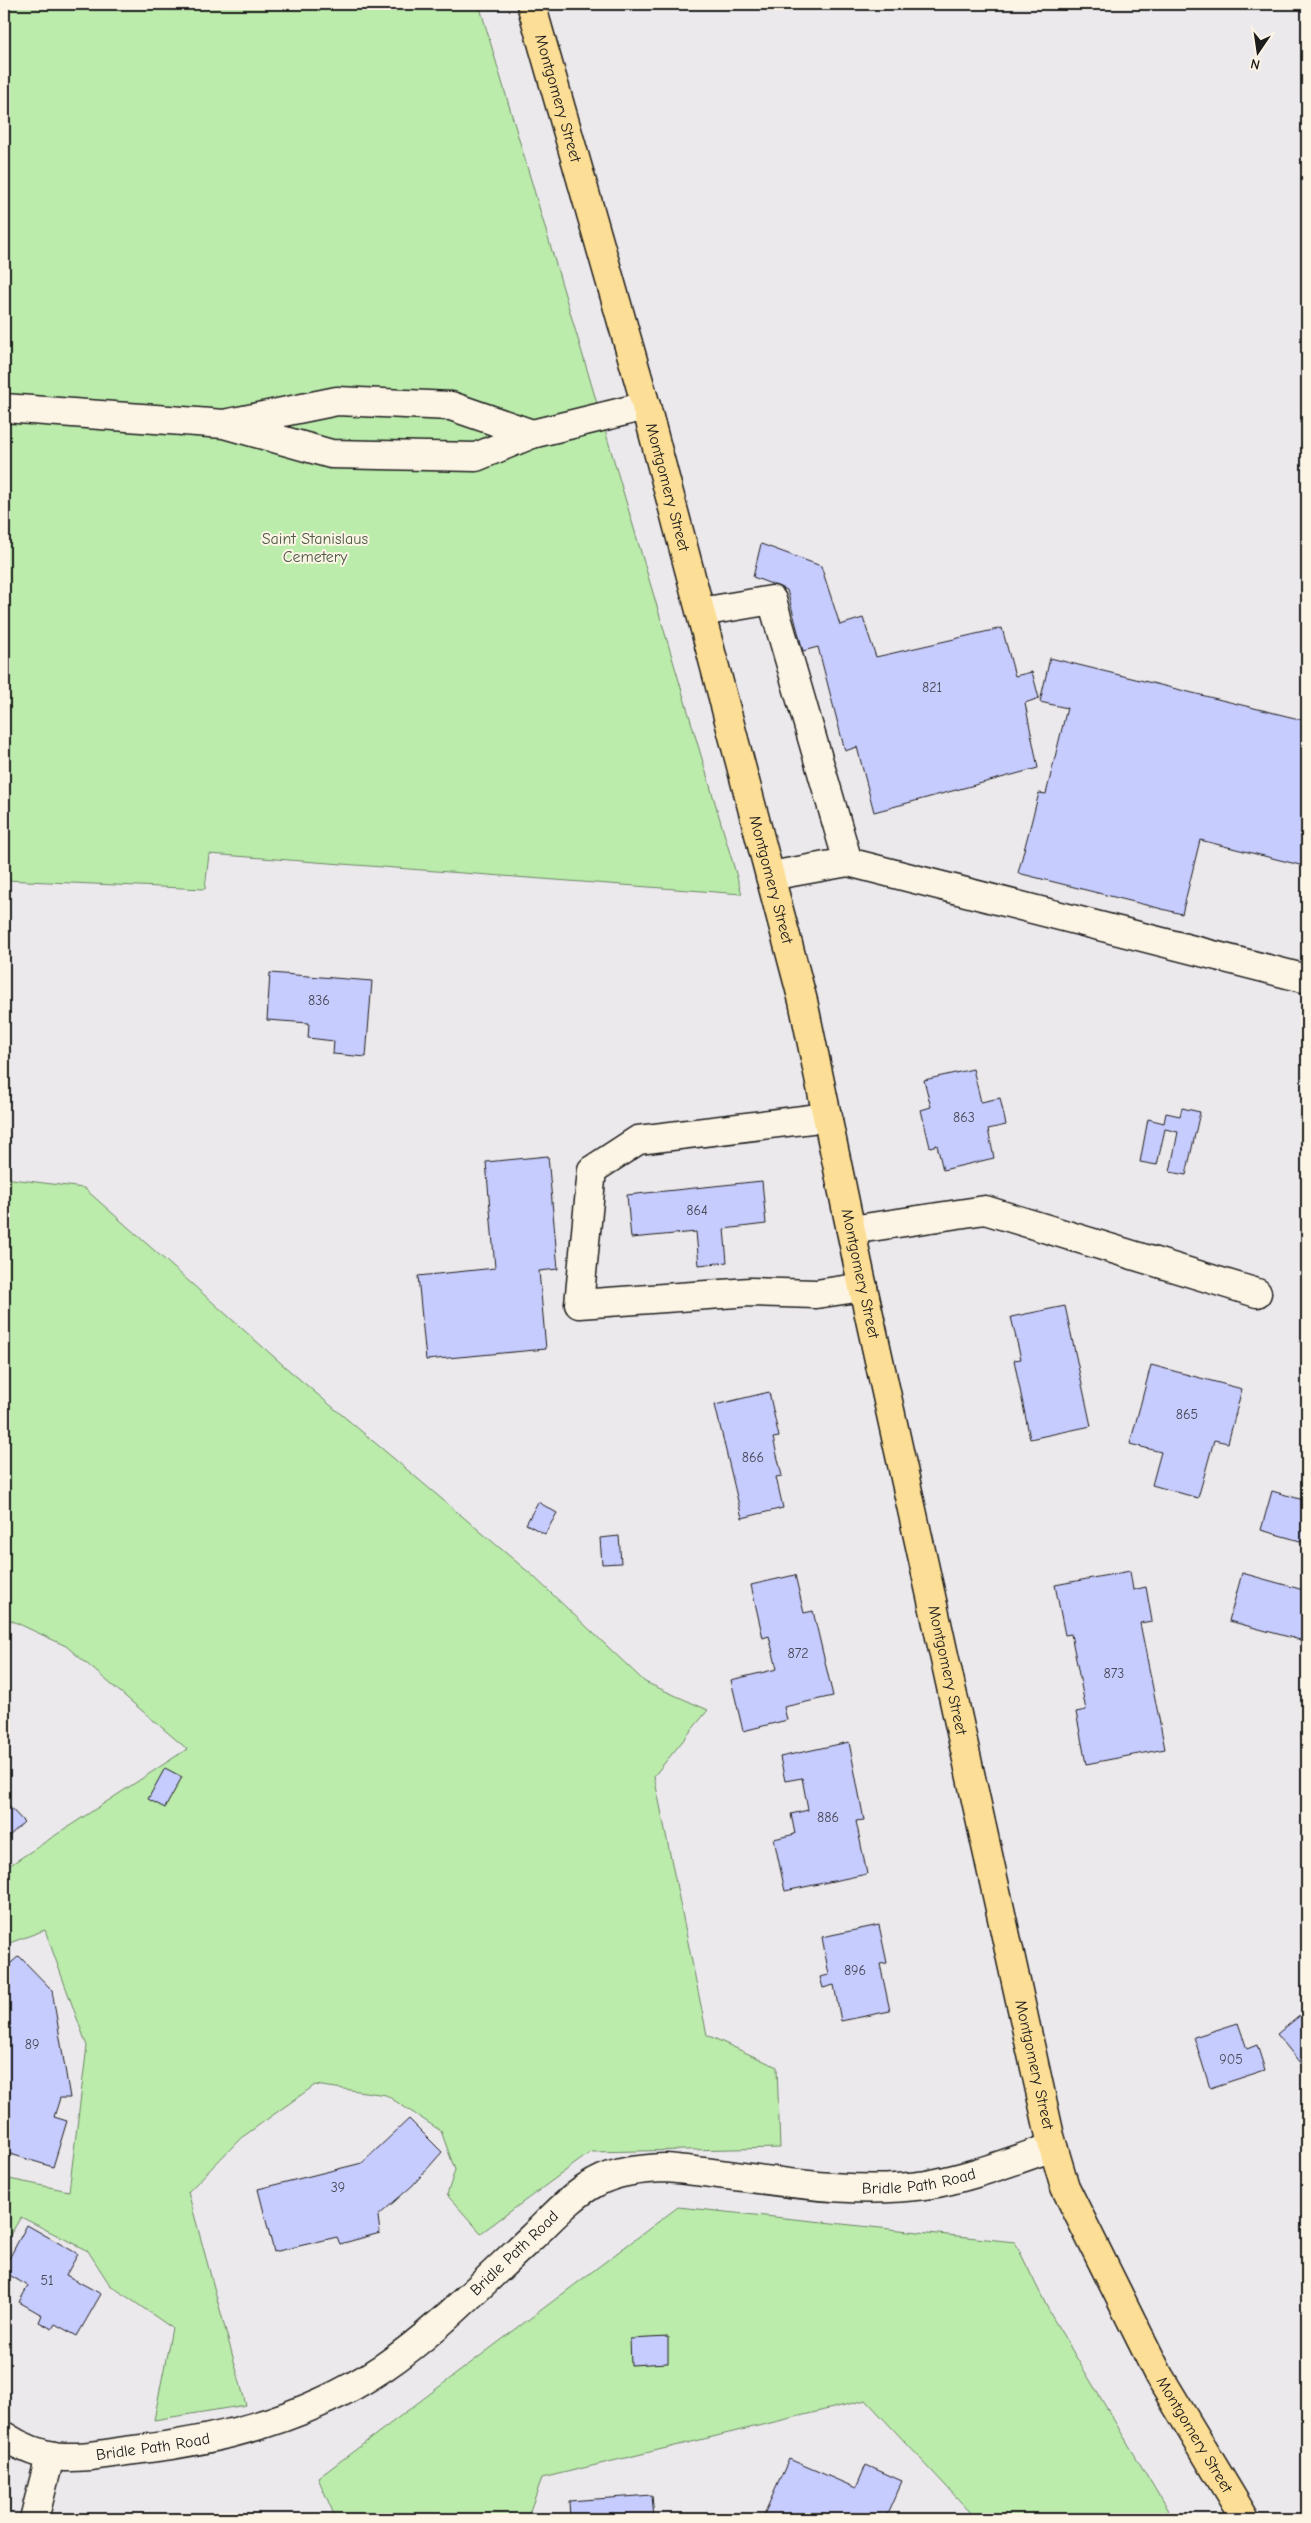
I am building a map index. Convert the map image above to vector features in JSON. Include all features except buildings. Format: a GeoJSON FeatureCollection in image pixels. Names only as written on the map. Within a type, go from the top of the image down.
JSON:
{"type":"FeatureCollection","features":[{"type":"Feature","properties":{"kind":"main road","name":"Montgomery Street"},"geometry":{"type":"LineString","coordinates":[[531,4],[646,406],[803,1001],[863,1287],[1053,2147],[1065,2187],[1159,2376],[1245,2519]]}},
{"type":"Feature","properties":{"kind":"street"},"geometry":{"type":"LineString","coordinates":[[224,424],[337,401],[451,406],[532,434]]}},
{"type":"Feature","properties":{"kind":"street"},"geometry":{"type":"LineString","coordinates":[[4,408],[224,424],[331,454],[476,457],[532,434],[646,406]]}},
{"type":"Feature","properties":{"kind":"street"},"geometry":{"type":"LineString","coordinates":[[701,612],[772,600],[848,862]]}},
{"type":"Feature","properties":{"kind":"street"},"geometry":{"type":"LineString","coordinates":[[770,876],[848,862],[1307,979]]}},
{"type":"Feature","properties":{"kind":"street"},"geometry":{"type":"LineString","coordinates":[[828,1117],[638,1140],[592,1170],[579,1304],[750,1292],[816,1294],[863,1287]]}},
{"type":"Feature","properties":{"kind":"street"},"geometry":{"type":"LineString","coordinates":[[851,1230],[985,1210],[1256,1293]]}},
{"type":"Feature","properties":{"kind":"street","name":"Bridle Path Road"},"geometry":{"type":"LineString","coordinates":[[4,2436],[20,2447],[50,2457],[74,2458],[203,2440],[278,2420],[348,2390],[386,2366],[421,2337],[575,2196],[596,2182],[611,2176],[642,2169],[665,2168],[832,2188],[895,2187],[926,2184],[969,2175],[1053,2147]]}},
{"type":"Feature","properties":{"kind":"street"},"geometry":{"type":"LineString","coordinates":[[34,2519],[50,2457]]}},
{"type":"Feature","properties":{"kind":"green space","name":"Saint Stanislaus Cemetery"},"geometry":{"type":"Polygon","coordinates":[[[4,4],[479,4],[742,894],[209,854],[205,889],[4,880],[4,4]]]}},
{"type":"Feature","properties":{"kind":"green space"},"geometry":{"type":"Polygon","coordinates":[[[4,1178],[84,1188],[291,1372],[532,1575],[645,1682],[708,1710],[654,1776],[707,2035],[777,2067],[780,2148],[591,2152],[481,2233],[447,2195],[455,2170],[441,2131],[386,2095],[315,2085],[241,2138],[188,2192],[246,2405],[154,2420],[172,2328],[110,2285],[88,2251],[21,2217],[4,2245],[4,2178],[69,2191],[87,2046],[45,1930],[4,1945],[4,1869],[187,1749],[66,1646],[4,1617],[4,1178]]]}},
{"type":"Feature","properties":{"kind":"green space"},"geometry":{"type":"Polygon","coordinates":[[[678,2207],[1015,2242],[1051,2315],[1173,2519],[966,2519],[971,2513],[866,2400],[542,2478],[527,2519],[336,2519],[318,2478],[678,2207]]]}}]}
